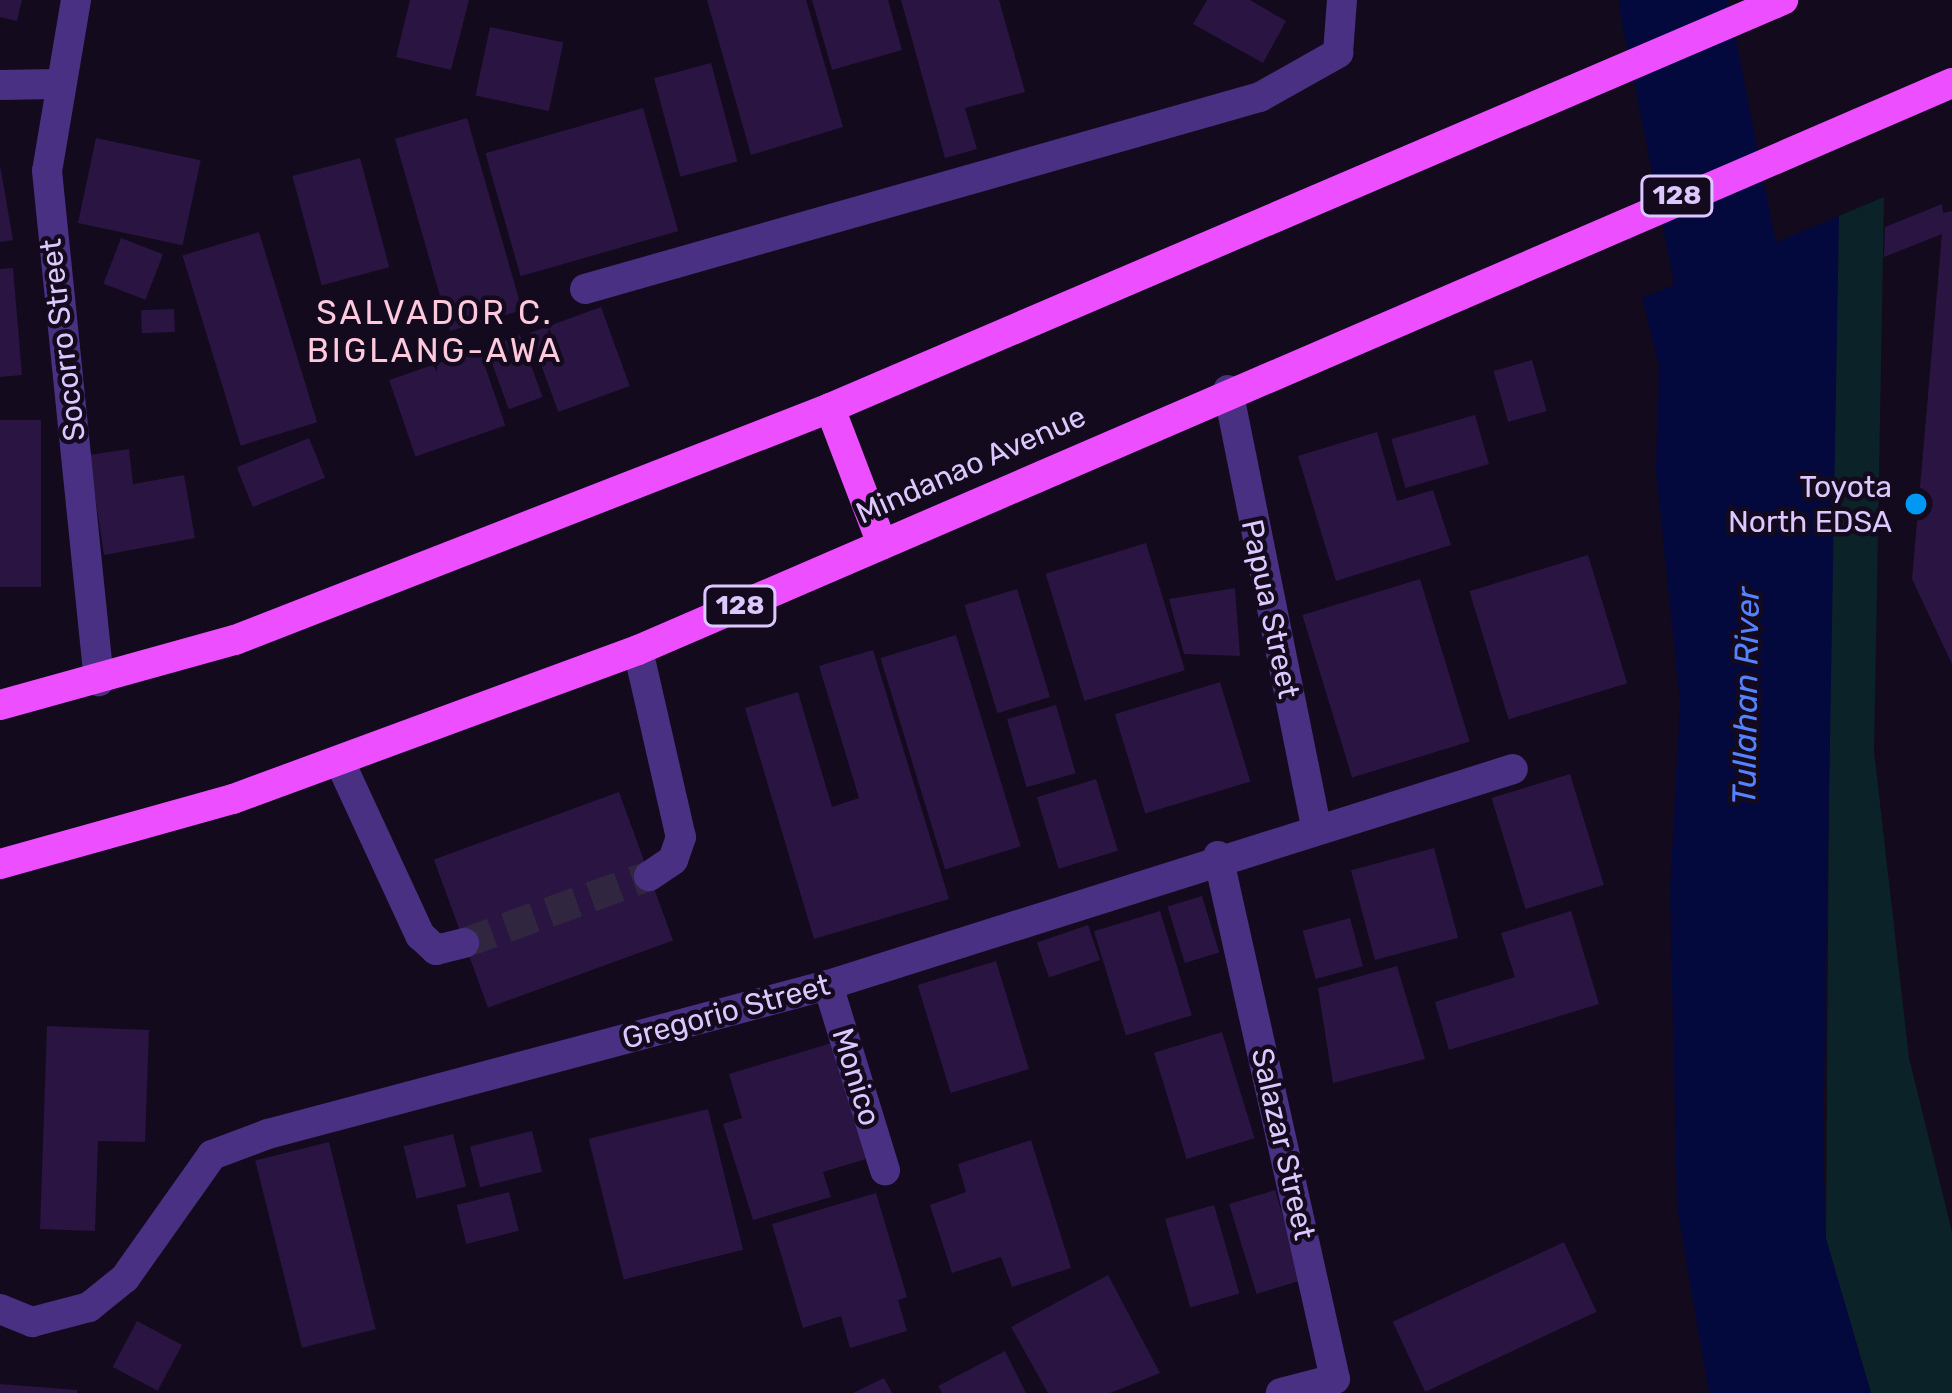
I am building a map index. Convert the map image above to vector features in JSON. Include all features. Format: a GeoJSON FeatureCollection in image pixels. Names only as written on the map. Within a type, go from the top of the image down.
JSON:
{"type":"FeatureCollection","features":[{"type":"Feature","properties":{"kind":"main road"},"geometry":{"type":"LineString","coordinates":[[0,705],[235,640],[830,407],[1783,0]]}},
{"type":"Feature","properties":{"kind":"main road","name":"Mindanao Avenue"},"geometry":{"type":"LineString","coordinates":[[0,864],[340,762],[638,650],[1458,290],[1952,83]]}},
{"type":"Feature","properties":{"kind":"main road"},"geometry":{"type":"LineString","coordinates":[[830,407],[882,544]]}},
{"type":"Feature","properties":{"kind":"street","name":"Socorro Street"},"geometry":{"type":"LineString","coordinates":[[76,0],[56,85],[47,171],[99,681]]}},
{"type":"Feature","properties":{"kind":"street"},"geometry":{"type":"LineString","coordinates":[[585,289],[1202,115],[1306,77],[1338,53],[1342,0]]}},
{"type":"Feature","properties":{"kind":"street"},"geometry":{"type":"LineString","coordinates":[[0,86],[56,85]]}},
{"type":"Feature","properties":{"kind":"street","name":"Papua Street"},"geometry":{"type":"LineString","coordinates":[[1228,390],[1316,827]]}},
{"type":"Feature","properties":{"kind":"street"},"geometry":{"type":"LineString","coordinates":[[638,650],[682,837],[673,860],[649,876]]}},
{"type":"Feature","properties":{"kind":"street"},"geometry":{"type":"LineString","coordinates":[[340,762],[420,935],[436,950],[464,943]]}},
{"type":"Feature","properties":{"kind":"street","name":"Gregorio Street"},"geometry":{"type":"LineString","coordinates":[[0,1309],[32,1322],[89,1306],[125,1278],[212,1155],[828,985],[1218,856],[1513,769]]}},
{"type":"Feature","properties":{"kind":"street","name":"Salazar Street"},"geometry":{"type":"LineString","coordinates":[[1218,856],[1335,1378],[1281,1393]]}},
{"type":"Feature","properties":{"kind":"street","name":"Monico"},"geometry":{"type":"LineString","coordinates":[[828,985],[885,1170]]}},
{"type":"Feature","properties":{"kind":"shaded area"},"geometry":{"type":"Polygon","coordinates":[[[1884,197],[1874,751],[1909,1058],[1952,1232],[1952,1393],[1871,1393],[1826,1239],[1832,316],[1839,216],[1884,197]]]}},
{"type":"Feature","properties":{"kind":"water"},"geometry":{"type":"Polygon","coordinates":[[[1839,216],[1823,1149],[1826,1239],[1871,1393],[1709,1393],[1677,1207],[1670,890],[1680,703],[1656,470],[1659,365],[1642,298],[1839,216]]]}},
{"type":"Feature","properties":{"kind":"building"},"geometry":{"type":"Polygon","coordinates":[[[0,0],[22,0],[17,21],[0,17],[0,0]]]}},
{"type":"Feature","properties":{"kind":"building"},"geometry":{"type":"Polygon","coordinates":[[[410,0],[469,0],[451,70],[396,57],[410,0]]]}},
{"type":"Feature","properties":{"kind":"building"},"geometry":{"type":"Polygon","coordinates":[[[707,0],[806,0],[843,127],[751,155],[707,0]]]}},
{"type":"Feature","properties":{"kind":"building"},"geometry":{"type":"Polygon","coordinates":[[[812,0],[888,0],[902,50],[832,70],[812,0]]]}},
{"type":"Feature","properties":{"kind":"building"},"geometry":{"type":"Polygon","coordinates":[[[901,0],[999,0],[1025,92],[965,108],[977,149],[945,158],[901,0]]]}},
{"type":"Feature","properties":{"kind":"building"},"geometry":{"type":"Polygon","coordinates":[[[1207,0],[1250,0],[1286,21],[1263,63],[1193,24],[1207,0]]]}},
{"type":"Feature","properties":{"kind":"building"},"geometry":{"type":"Polygon","coordinates":[[[490,27],[563,43],[549,111],[475,95],[490,27]]]}},
{"type":"Feature","properties":{"kind":"building"},"geometry":{"type":"Polygon","coordinates":[[[711,63],[737,162],[680,177],[654,78],[711,63]]]}},
{"type":"Feature","properties":{"kind":"building"},"geometry":{"type":"Polygon","coordinates":[[[643,108],[678,231],[521,276],[485,153],[643,108]]]}},
{"type":"Feature","properties":{"kind":"building"},"geometry":{"type":"Polygon","coordinates":[[[467,118],[522,310],[450,331],[395,139],[467,118]]]}},
{"type":"Feature","properties":{"kind":"building"},"geometry":{"type":"Polygon","coordinates":[[[96,138],[201,160],[183,245],[78,223],[96,138]]]}},
{"type":"Feature","properties":{"kind":"building"},"geometry":{"type":"Polygon","coordinates":[[[360,158],[389,267],[322,285],[292,176],[360,158]]]}},
{"type":"Feature","properties":{"kind":"building"},"geometry":{"type":"Polygon","coordinates":[[[0,165],[13,240],[0,242],[0,165]]]}},
{"type":"Feature","properties":{"kind":"building"},"geometry":{"type":"Polygon","coordinates":[[[1942,204],[1943,213],[1952,211],[1952,664],[1912,579],[1942,234],[1884,257],[1885,227],[1942,204]]]}},
{"type":"Feature","properties":{"kind":"building"},"geometry":{"type":"Polygon","coordinates":[[[259,232],[317,422],[241,446],[182,255],[259,232]]]}},
{"type":"Feature","properties":{"kind":"building"},"geometry":{"type":"Polygon","coordinates":[[[121,238],[163,254],[145,300],[103,284],[121,238]]]}},
{"type":"Feature","properties":{"kind":"building"},"geometry":{"type":"Polygon","coordinates":[[[13,268],[22,375],[0,377],[0,269],[13,268]]]}},
{"type":"Feature","properties":{"kind":"building"},"geometry":{"type":"Polygon","coordinates":[[[601,307],[630,386],[558,412],[530,333],[601,307]]]}},
{"type":"Feature","properties":{"kind":"building"},"geometry":{"type":"Polygon","coordinates":[[[174,309],[175,332],[142,333],[141,310],[174,309]]]}},
{"type":"Feature","properties":{"kind":"building"},"geometry":{"type":"Polygon","coordinates":[[[520,335],[543,397],[509,409],[486,347],[520,335]]]}},
{"type":"Feature","properties":{"kind":"building"},"geometry":{"type":"Polygon","coordinates":[[[479,349],[505,426],[416,457],[389,380],[479,349]]]}},
{"type":"Feature","properties":{"kind":"building"},"geometry":{"type":"Polygon","coordinates":[[[1532,360],[1547,411],[1508,422],[1494,371],[1532,360]]]}},
{"type":"Feature","properties":{"kind":"building"},"geometry":{"type":"Polygon","coordinates":[[[1475,415],[1489,464],[1405,488],[1391,439],[1475,415]]]}},
{"type":"Feature","properties":{"kind":"building"},"geometry":{"type":"Polygon","coordinates":[[[0,420],[41,420],[41,587],[0,587],[0,420]]]}},
{"type":"Feature","properties":{"kind":"building"},"geometry":{"type":"Polygon","coordinates":[[[1377,432],[1397,501],[1433,490],[1451,545],[1336,581],[1298,456],[1377,432]]]}},
{"type":"Feature","properties":{"kind":"building"},"geometry":{"type":"Polygon","coordinates":[[[309,438],[325,478],[253,507],[237,467],[309,438]]]}},
{"type":"Feature","properties":{"kind":"building"},"geometry":{"type":"Polygon","coordinates":[[[129,449],[133,484],[184,475],[195,538],[104,555],[89,455],[129,449]]]}},
{"type":"Feature","properties":{"kind":"building"},"geometry":{"type":"Polygon","coordinates":[[[1146,543],[1185,670],[1084,701],[1046,574],[1146,543]]]}},
{"type":"Feature","properties":{"kind":"building"},"geometry":{"type":"Polygon","coordinates":[[[1588,555],[1627,683],[1509,719],[1469,591],[1588,555]]]}},
{"type":"Feature","properties":{"kind":"building"},"geometry":{"type":"Polygon","coordinates":[[[1420,579],[1470,742],[1352,778],[1302,615],[1420,579]]]}},
{"type":"Feature","properties":{"kind":"building"},"geometry":{"type":"Polygon","coordinates":[[[1235,588],[1240,656],[1184,654],[1169,599],[1235,588]]]}},
{"type":"Feature","properties":{"kind":"building"},"geometry":{"type":"Polygon","coordinates":[[[1017,589],[1050,697],[997,713],[964,605],[1017,589]]]}},
{"type":"Feature","properties":{"kind":"building"},"geometry":{"type":"Polygon","coordinates":[[[956,635],[1021,846],[945,869],[880,658],[956,635]]]}},
{"type":"Feature","properties":{"kind":"building"},"geometry":{"type":"Polygon","coordinates":[[[873,650],[949,899],[814,939],[745,708],[798,692],[832,807],[859,798],[819,666],[873,650]]]}},
{"type":"Feature","properties":{"kind":"building"},"geometry":{"type":"Polygon","coordinates":[[[1220,682],[1250,781],[1145,814],[1115,714],[1220,682]]]}},
{"type":"Feature","properties":{"kind":"building"},"geometry":{"type":"Polygon","coordinates":[[[1056,705],[1076,773],[1027,787],[1007,719],[1056,705]]]}},
{"type":"Feature","properties":{"kind":"building"},"geometry":{"type":"Polygon","coordinates":[[[1570,774],[1604,885],[1525,909],[1492,798],[1570,774]]]}},
{"type":"Feature","properties":{"kind":"building"},"geometry":{"type":"Polygon","coordinates":[[[1096,779],[1118,851],[1059,869],[1037,797],[1096,779]]]}},
{"type":"Feature","properties":{"kind":"building"},"geometry":{"type":"Polygon","coordinates":[[[619,792],[673,940],[488,1008],[434,859],[619,792]]]}},
{"type":"Feature","properties":{"kind":"building"},"geometry":{"type":"Polygon","coordinates":[[[1434,848],[1458,938],[1375,960],[1351,870],[1434,848]]]}},
{"type":"Feature","properties":{"kind":"building"},"geometry":{"type":"Polygon","coordinates":[[[1202,896],[1219,952],[1185,963],[1168,907],[1202,896]]]}},
{"type":"Feature","properties":{"kind":"building"},"geometry":{"type":"Polygon","coordinates":[[[1160,911],[1192,1015],[1126,1035],[1094,931],[1160,911]]]}},
{"type":"Feature","properties":{"kind":"building"},"geometry":{"type":"Polygon","coordinates":[[[1571,911],[1599,1004],[1449,1050],[1435,1002],[1515,977],[1501,933],[1571,911]]]}},
{"type":"Feature","properties":{"kind":"building"},"geometry":{"type":"Polygon","coordinates":[[[1350,918],[1363,966],[1316,979],[1303,931],[1350,918]]]}},
{"type":"Feature","properties":{"kind":"building"},"geometry":{"type":"Polygon","coordinates":[[[1088,925],[1100,960],[1049,978],[1037,943],[1088,925]]]}},
{"type":"Feature","properties":{"kind":"building"},"geometry":{"type":"Polygon","coordinates":[[[996,961],[1029,1069],[951,1093],[918,985],[996,961]]]}},
{"type":"Feature","properties":{"kind":"building"},"geometry":{"type":"Polygon","coordinates":[[[1397,966],[1425,1059],[1333,1083],[1318,988],[1397,966]]]}},
{"type":"Feature","properties":{"kind":"building"},"geometry":{"type":"Polygon","coordinates":[[[47,1026],[149,1030],[145,1142],[98,1141],[95,1231],[40,1229],[47,1026]]]}},
{"type":"Feature","properties":{"kind":"building"},"geometry":{"type":"Polygon","coordinates":[[[1222,1032],[1254,1138],[1187,1159],[1154,1053],[1222,1032]]]}},
{"type":"Feature","properties":{"kind":"building"},"geometry":{"type":"Polygon","coordinates":[[[832,1043],[866,1159],[823,1172],[831,1197],[753,1220],[723,1124],[742,1118],[729,1074],[832,1043]]]}},
{"type":"Feature","properties":{"kind":"building"},"geometry":{"type":"Polygon","coordinates":[[[708,1109],[743,1250],[624,1279],[589,1139],[708,1109]]]}},
{"type":"Feature","properties":{"kind":"building"},"geometry":{"type":"Polygon","coordinates":[[[532,1131],[542,1172],[480,1187],[470,1146],[532,1131]]]}},
{"type":"Feature","properties":{"kind":"building"},"geometry":{"type":"Polygon","coordinates":[[[453,1134],[466,1186],[417,1199],[404,1146],[453,1134]]]}},
{"type":"Feature","properties":{"kind":"building"},"geometry":{"type":"Polygon","coordinates":[[[1031,1140],[1071,1268],[1012,1287],[1001,1257],[952,1273],[930,1205],[966,1192],[958,1164],[1031,1140]]]}},
{"type":"Feature","properties":{"kind":"building"},"geometry":{"type":"Polygon","coordinates":[[[329,1142],[376,1329],[302,1348],[255,1160],[329,1142]]]}},
{"type":"Feature","properties":{"kind":"building"},"geometry":{"type":"Polygon","coordinates":[[[1275,1190],[1302,1280],[1257,1294],[1229,1204],[1275,1190]]]}},
{"type":"Feature","properties":{"kind":"building"},"geometry":{"type":"Polygon","coordinates":[[[509,1192],[519,1231],[466,1244],[457,1205],[509,1192]]]}},
{"type":"Feature","properties":{"kind":"building"},"geometry":{"type":"Polygon","coordinates":[[[876,1193],[907,1297],[898,1300],[907,1331],[850,1348],[841,1316],[803,1328],[772,1224],[876,1193]]]}},
{"type":"Feature","properties":{"kind":"building"},"geometry":{"type":"Polygon","coordinates":[[[1214,1205],[1239,1293],[1190,1307],[1165,1219],[1214,1205]]]}},
{"type":"Feature","properties":{"kind":"building"},"geometry":{"type":"Polygon","coordinates":[[[1564,1242],[1597,1312],[1425,1392],[1393,1322],[1564,1242]]]}},
{"type":"Feature","properties":{"kind":"building"},"geometry":{"type":"Polygon","coordinates":[[[1108,1275],[1160,1373],[1110,1393],[1048,1393],[1011,1327],[1108,1275]]]}},
{"type":"Feature","properties":{"kind":"building"},"geometry":{"type":"Polygon","coordinates":[[[137,1321],[182,1345],[158,1391],[113,1367],[137,1321]]]}},
{"type":"Feature","properties":{"kind":"building"},"geometry":{"type":"Polygon","coordinates":[[[1005,1351],[1026,1393],[942,1393],[938,1386],[1005,1351]]]}},
{"type":"Feature","properties":{"kind":"building"},"geometry":{"type":"Polygon","coordinates":[[[884,1378],[892,1393],[853,1393],[884,1378]]]}},
{"type":"Feature","properties":{"kind":"building"},"geometry":{"type":"Polygon","coordinates":[[[0,1384],[77,1390],[77,1393],[0,1393],[0,1384]]]}},
{"type":"Feature","properties":{"kind":"waterway","name":"Tullahan River"},"geometry":{"type":"LineString","coordinates":[[1673,0],[1733,302],[1739,409]]}},
{"type":"Feature","properties":{"kind":"tunnel"},"geometry":{"type":"LineString","coordinates":[[464,943],[649,876]]}},
{"type":"Feature","properties":{"kind":"place","name":"Toyota North EDSA"},"geometry":{"type":"Point","coordinates":[1916,504]}},
{"type":"Feature","properties":{"kind":"district","name":"SALVADOR C. BIGLANG-AWA"},"geometry":{"type":"Point","coordinates":[435,332]}}]}
